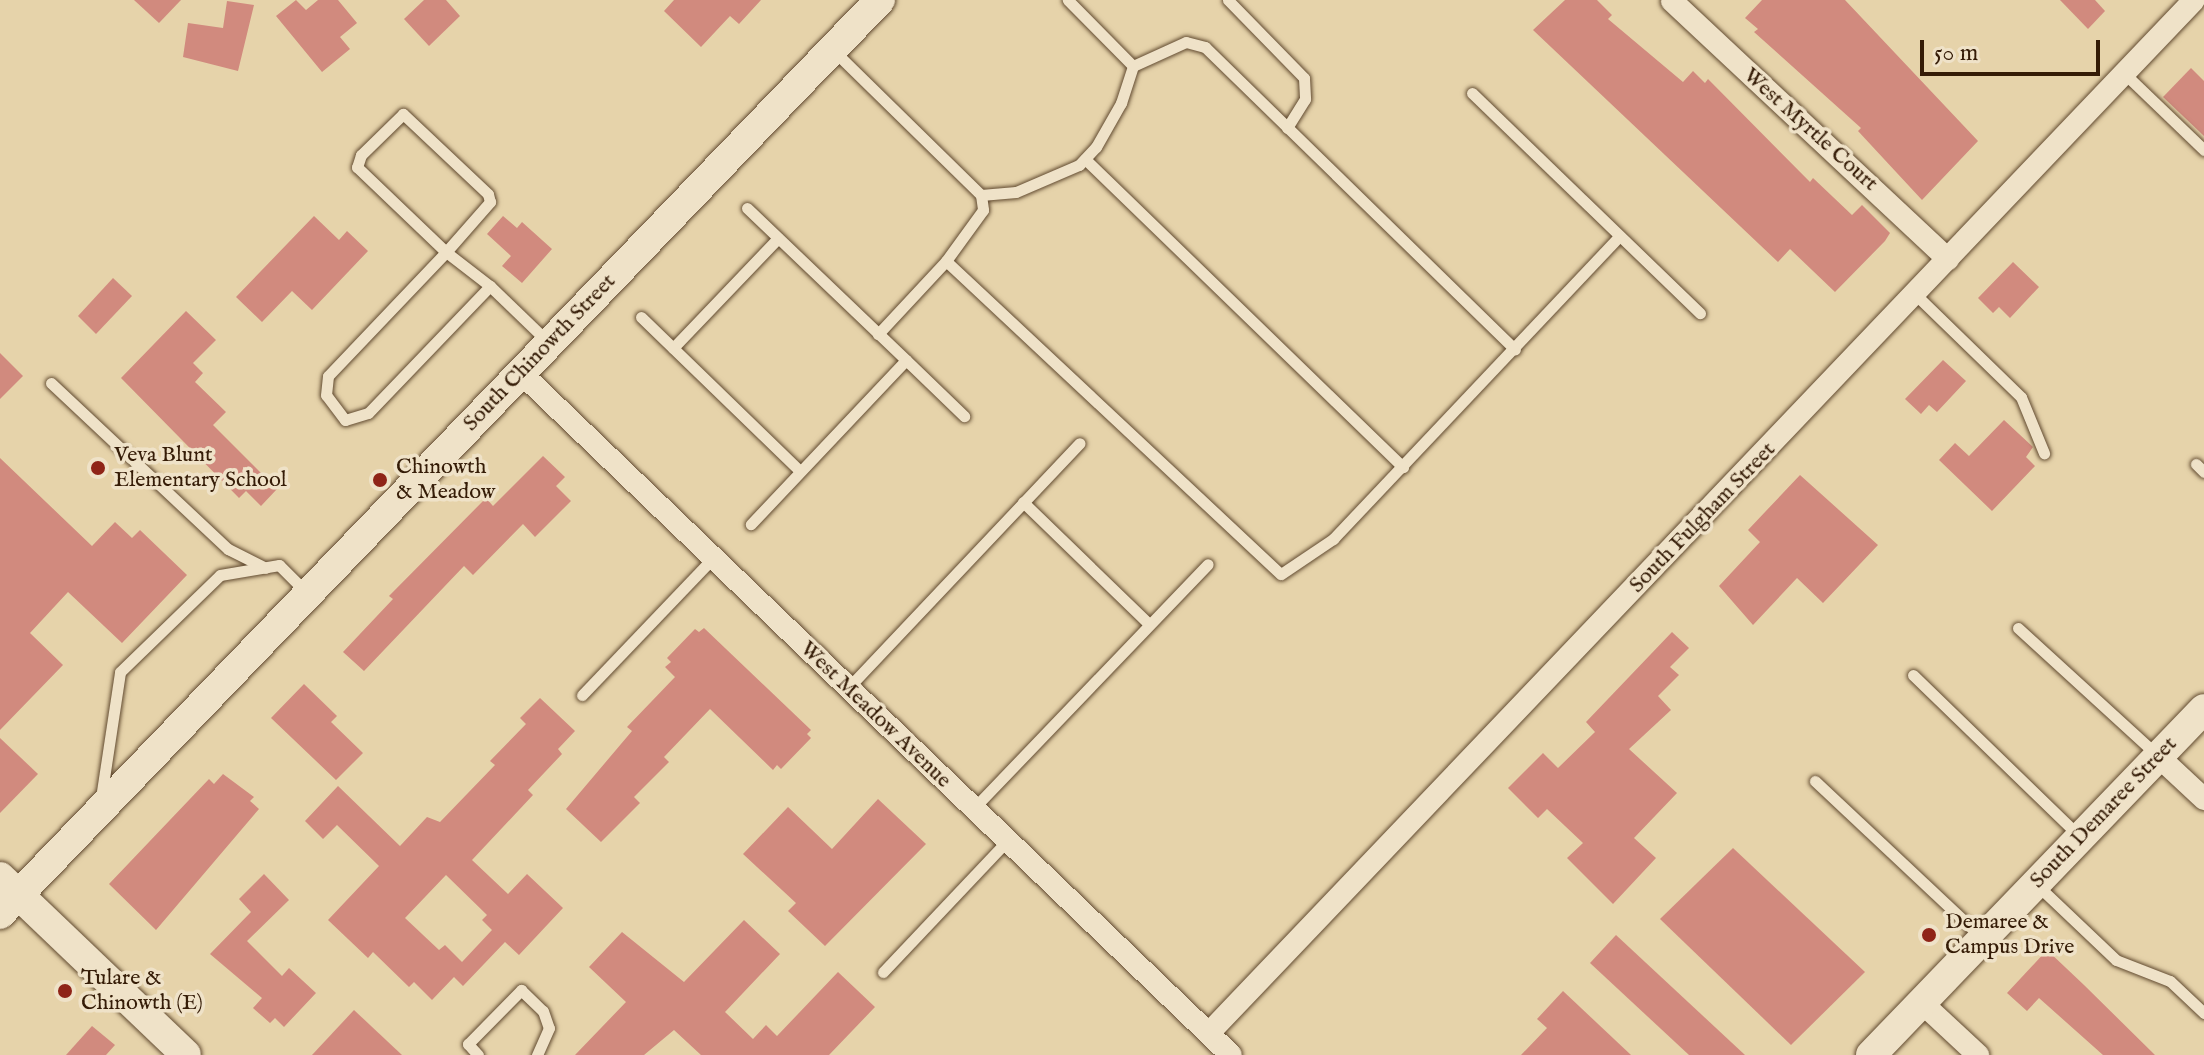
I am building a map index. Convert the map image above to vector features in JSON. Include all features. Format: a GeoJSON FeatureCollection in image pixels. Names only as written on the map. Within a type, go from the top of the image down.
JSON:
{"type":"FeatureCollection","features":[{"type":"Feature","properties":{"kind":"street","name":"South Chinowth Street"},"geometry":{"type":"LineString","coordinates":[[6,895],[99,810],[880,0]]}},
{"type":"Feature","properties":{"kind":"street","name":"West Myrtle Court"},"geometry":{"type":"LineString","coordinates":[[1672,1],[1948,259]]}},
{"type":"Feature","properties":{"kind":"street","name":"South Fulgham Street"},"geometry":{"type":"LineString","coordinates":[[1209,1033],[1915,294],[2186,3]]}},
{"type":"Feature","properties":{"kind":"street","name":"West Meadow Avenue"},"geometry":{"type":"LineString","coordinates":[[521,373],[1231,1055]]}},
{"type":"Feature","properties":{"kind":"street","name":"South Demaree Street"},"geometry":{"type":"LineString","coordinates":[[1871,1055],[2204,709]]}},
{"type":"Feature","properties":{"kind":"street"},"geometry":{"type":"LineString","coordinates":[[2159,757],[2204,799]]}},
{"type":"Feature","properties":{"kind":"street"},"geometry":{"type":"LineString","coordinates":[[6,895],[186,1055]]}},
{"type":"Feature","properties":{"kind":"street"},"geometry":{"type":"LineString","coordinates":[[1921,1002],[1978,1055]]}},
{"type":"Feature","properties":{"kind":"lane"},"geometry":{"type":"LineString","coordinates":[[1068,0],[1133,66]]}},
{"type":"Feature","properties":{"kind":"lane"},"geometry":{"type":"LineString","coordinates":[[1228,0],[1304,78],[1305,99],[1287,128]]}},
{"type":"Feature","properties":{"kind":"lane"},"geometry":{"type":"LineString","coordinates":[[981,195],[1016,192],[1085,159],[1121,103],[1133,66],[1186,42],[1205,47],[1515,350]]}},
{"type":"Feature","properties":{"kind":"lane"},"geometry":{"type":"LineString","coordinates":[[832,49],[981,195],[983,210],[946,261],[878,334]]}},
{"type":"Feature","properties":{"kind":"lane"},"geometry":{"type":"LineString","coordinates":[[2124,73],[2204,150]]}},
{"type":"Feature","properties":{"kind":"lane"},"geometry":{"type":"LineString","coordinates":[[1472,93],[1700,313]]}},
{"type":"Feature","properties":{"kind":"lane"},"geometry":{"type":"LineString","coordinates":[[490,286],[368,413],[345,420],[326,395],[328,376],[446,252],[490,202],[488,194],[403,114],[361,155],[357,167],[446,252],[490,286],[549,343]]}},
{"type":"Feature","properties":{"kind":"lane"},"geometry":{"type":"LineString","coordinates":[[1085,159],[1403,467]]}},
{"type":"Feature","properties":{"kind":"lane"},"geometry":{"type":"LineString","coordinates":[[747,208],[964,416]]}},
{"type":"Feature","properties":{"kind":"lane"},"geometry":{"type":"LineString","coordinates":[[946,261],[1281,574],[1333,539],[1620,236]]}},
{"type":"Feature","properties":{"kind":"lane"},"geometry":{"type":"LineString","coordinates":[[673,348],[778,238]]}},
{"type":"Feature","properties":{"kind":"lane"},"geometry":{"type":"LineString","coordinates":[[1915,294],[2021,397],[2044,453]]}},
{"type":"Feature","properties":{"kind":"lane"},"geometry":{"type":"LineString","coordinates":[[641,317],[799,470]]}},
{"type":"Feature","properties":{"kind":"lane"},"geometry":{"type":"LineString","coordinates":[[751,524],[906,360]]}},
{"type":"Feature","properties":{"kind":"lane"},"geometry":{"type":"LineString","coordinates":[[51,383],[228,549],[267,568]]}},
{"type":"Feature","properties":{"kind":"lane"},"geometry":{"type":"LineString","coordinates":[[847,688],[1080,443]]}},
{"type":"Feature","properties":{"kind":"lane"},"geometry":{"type":"LineString","coordinates":[[1023,502],[1149,624]]}},
{"type":"Feature","properties":{"kind":"lane"},"geometry":{"type":"LineString","coordinates":[[582,695],[712,559]]}},
{"type":"Feature","properties":{"kind":"lane"},"geometry":{"type":"LineString","coordinates":[[973,809],[1208,564]]}},
{"type":"Feature","properties":{"kind":"lane"},"geometry":{"type":"LineString","coordinates":[[99,810],[120,672],[220,575],[279,565],[308,594]]}},
{"type":"Feature","properties":{"kind":"lane"},"geometry":{"type":"LineString","coordinates":[[2018,628],[2159,757]]}},
{"type":"Feature","properties":{"kind":"lane"},"geometry":{"type":"LineString","coordinates":[[1913,675],[2080,838]]}},
{"type":"Feature","properties":{"kind":"lane"},"geometry":{"type":"LineString","coordinates":[[1815,781],[1983,938]]}},
{"type":"Feature","properties":{"kind":"lane"},"geometry":{"type":"LineString","coordinates":[[883,972],[1007,841]]}},
{"type":"Feature","properties":{"kind":"lane"},"geometry":{"type":"LineString","coordinates":[[2036,883],[2116,960],[2170,981],[2204,1013]]}},
{"type":"Feature","properties":{"kind":"lane"},"geometry":{"type":"LineString","coordinates":[[478,1055],[468,1044],[521,990],[543,1011],[549,1028],[537,1055]]}},
{"type":"Feature","properties":{"kind":"building"},"geometry":{"type":"Polygon","coordinates":[[[134,0],[181,0],[159,23],[134,0]]]}},
{"type":"Feature","properties":{"kind":"building"},"geometry":{"type":"Polygon","coordinates":[[[296,0],[306,10],[318,0],[338,0],[357,23],[340,37],[350,49],[322,72],[276,16],[296,0]]]}},
{"type":"Feature","properties":{"kind":"building"},"geometry":{"type":"Polygon","coordinates":[[[424,0],[446,0],[460,16],[429,46],[404,19],[424,0]]]}},
{"type":"Feature","properties":{"kind":"building"},"geometry":{"type":"Polygon","coordinates":[[[674,0],[761,0],[739,24],[730,16],[701,47],[664,11],[674,0]]]}},
{"type":"Feature","properties":{"kind":"building"},"geometry":{"type":"Polygon","coordinates":[[[1565,0],[1597,0],[1612,15],[1608,19],[1683,82],[1693,71],[1705,83],[1708,79],[1810,182],[1813,178],[1852,215],[1862,205],[1890,233],[1885,241],[1835,292],[1790,249],[1778,262],[1533,30],[1565,0]]]}},
{"type":"Feature","properties":{"kind":"building"},"geometry":{"type":"Polygon","coordinates":[[[1762,0],[1845,0],[1978,141],[1922,200],[1858,131],[1861,128],[1754,32],[1758,29],[1745,18],[1762,0]]]}},
{"type":"Feature","properties":{"kind":"building"},"geometry":{"type":"Polygon","coordinates":[[[2060,0],[2095,0],[2105,11],[2088,29],[2060,0]]]}},
{"type":"Feature","properties":{"kind":"building"},"geometry":{"type":"Polygon","coordinates":[[[227,1],[254,5],[238,71],[183,57],[188,23],[223,28],[227,1]]]}},
{"type":"Feature","properties":{"kind":"building"},"geometry":{"type":"Polygon","coordinates":[[[2191,68],[2204,81],[2204,136],[2163,97],[2191,68]]]}},
{"type":"Feature","properties":{"kind":"building"},"geometry":{"type":"Polygon","coordinates":[[[314,216],[339,240],[347,231],[368,251],[312,310],[292,291],[262,322],[236,297],[314,216]]]}},
{"type":"Feature","properties":{"kind":"building"},"geometry":{"type":"Polygon","coordinates":[[[503,216],[517,228],[522,222],[552,249],[522,283],[502,266],[511,256],[487,234],[503,216]]]}},
{"type":"Feature","properties":{"kind":"building"},"geometry":{"type":"Polygon","coordinates":[[[2013,262],[2039,287],[2010,318],[1999,307],[1993,313],[1978,298],[2013,262]]]}},
{"type":"Feature","properties":{"kind":"building"},"geometry":{"type":"Polygon","coordinates":[[[113,278],[132,296],[96,334],[78,316],[113,278]]]}},
{"type":"Feature","properties":{"kind":"building"},"geometry":{"type":"Polygon","coordinates":[[[186,311],[216,340],[193,363],[203,373],[195,382],[226,412],[213,425],[277,489],[261,506],[246,491],[239,498],[121,378],[186,311]]]}},
{"type":"Feature","properties":{"kind":"building"},"geometry":{"type":"Polygon","coordinates":[[[0,353],[23,376],[0,399],[0,353]]]}},
{"type":"Feature","properties":{"kind":"building"},"geometry":{"type":"Polygon","coordinates":[[[1943,360],[1966,381],[1937,412],[1929,405],[1921,414],[1905,399],[1943,360]]]}},
{"type":"Feature","properties":{"kind":"building"},"geometry":{"type":"Polygon","coordinates":[[[2004,420],[2033,447],[2026,457],[2035,466],[1992,511],[1939,460],[1955,443],[1969,456],[2004,420]]]}},
{"type":"Feature","properties":{"kind":"building"},"geometry":{"type":"Polygon","coordinates":[[[543,456],[565,477],[556,486],[571,501],[535,537],[523,524],[473,575],[464,566],[364,671],[343,652],[393,599],[389,596],[486,498],[493,506],[543,456]]]}},
{"type":"Feature","properties":{"kind":"building"},"geometry":{"type":"Polygon","coordinates":[[[0,458],[92,546],[115,522],[132,538],[140,530],[187,575],[122,643],[68,592],[30,633],[63,665],[0,730],[0,458]]]}},
{"type":"Feature","properties":{"kind":"building"},"geometry":{"type":"Polygon","coordinates":[[[1800,475],[1878,545],[1823,603],[1797,578],[1753,625],[1719,586],[1760,542],[1748,530],[1800,475]]]}},
{"type":"Feature","properties":{"kind":"building"},"geometry":{"type":"Polygon","coordinates":[[[704,628],[811,730],[807,734],[811,738],[781,769],[777,765],[773,770],[710,709],[664,757],[669,762],[634,797],[640,803],[601,842],[566,809],[632,731],[627,727],[675,677],[665,667],[671,662],[667,658],[695,629],[699,632],[704,628]]]}},
{"type":"Feature","properties":{"kind":"building"},"geometry":{"type":"Polygon","coordinates":[[[1672,632],[1689,648],[1670,667],[1679,675],[1658,696],[1671,710],[1629,749],[1677,793],[1634,838],[1656,858],[1613,904],[1567,858],[1583,843],[1547,809],[1538,818],[1508,788],[1543,753],[1558,768],[1595,732],[1586,722],[1672,632]]]}},
{"type":"Feature","properties":{"kind":"building"},"geometry":{"type":"Polygon","coordinates":[[[304,684],[337,716],[331,722],[363,753],[336,780],[271,718],[304,684]]]}},
{"type":"Feature","properties":{"kind":"building"},"geometry":{"type":"Polygon","coordinates":[[[540,698],[575,731],[558,749],[562,754],[528,790],[533,795],[472,860],[508,894],[527,874],[563,908],[519,955],[505,942],[463,986],[454,977],[432,1000],[414,982],[409,987],[373,952],[368,958],[328,920],[379,866],[337,825],[323,839],[305,821],[338,786],[400,846],[427,817],[440,822],[495,765],[490,761],[526,724],[520,718],[540,698]],[[446,875],[405,918],[439,950],[445,945],[462,962],[492,930],[482,920],[487,915],[446,875]]]}},
{"type":"Feature","properties":{"kind":"building"},"geometry":{"type":"Polygon","coordinates":[[[0,738],[38,774],[0,813],[0,738]]]}},
{"type":"Feature","properties":{"kind":"building"},"geometry":{"type":"Polygon","coordinates":[[[223,774],[254,797],[250,801],[259,809],[156,930],[109,884],[209,779],[214,784],[223,774]]]}},
{"type":"Feature","properties":{"kind":"building"},"geometry":{"type":"Polygon","coordinates":[[[878,799],[926,844],[825,946],[788,911],[796,903],[743,854],[788,807],[832,849],[878,799]]]}},
{"type":"Feature","properties":{"kind":"building"},"geometry":{"type":"Polygon","coordinates":[[[1733,848],[1865,972],[1791,1045],[1660,919],[1733,848]]]}},
{"type":"Feature","properties":{"kind":"building"},"geometry":{"type":"Polygon","coordinates":[[[264,874],[289,900],[247,941],[282,976],[289,968],[316,993],[284,1027],[275,1018],[270,1023],[253,1008],[262,998],[210,954],[251,912],[239,899],[264,874]]]}},
{"type":"Feature","properties":{"kind":"building"},"geometry":{"type":"Polygon","coordinates":[[[744,920],[780,954],[725,1012],[753,1039],[766,1025],[777,1036],[838,972],[875,1007],[829,1055],[701,1055],[674,1030],[644,1055],[575,1055],[626,1002],[589,967],[622,932],[684,982],[744,920]]]}},
{"type":"Feature","properties":{"kind":"building"},"geometry":{"type":"Polygon","coordinates":[[[1616,935],[1745,1055],[1689,1055],[1590,963],[1616,935]]]}},
{"type":"Feature","properties":{"kind":"building"},"geometry":{"type":"Polygon","coordinates":[[[2047,950],[2155,1055],[2103,1055],[2039,998],[2027,1011],[2007,993],[2047,950]]]}},
{"type":"Feature","properties":{"kind":"building"},"geometry":{"type":"Polygon","coordinates":[[[1563,991],[1631,1055],[1521,1055],[1547,1028],[1537,1019],[1563,991]]]}},
{"type":"Feature","properties":{"kind":"building"},"geometry":{"type":"Polygon","coordinates":[[[354,1010],[402,1055],[312,1055],[354,1010]]]}},
{"type":"Feature","properties":{"kind":"building"},"geometry":{"type":"Polygon","coordinates":[[[92,1026],[115,1045],[106,1055],[66,1055],[92,1026]]]}},
{"type":"Feature","properties":{"kind":"place","name":"Veva Blunt Elementary School"},"geometry":{"type":"Point","coordinates":[98,468]}},
{"type":"Feature","properties":{"kind":"place","name":"Chinowth & Meadow"},"geometry":{"type":"Point","coordinates":[380,480]}},
{"type":"Feature","properties":{"kind":"place","name":"Demaree & Campus Drive"},"geometry":{"type":"Point","coordinates":[1929,935]}},
{"type":"Feature","properties":{"kind":"place","name":"Tulare & Chinowth (E)"},"geometry":{"type":"Point","coordinates":[65,991]}}]}
